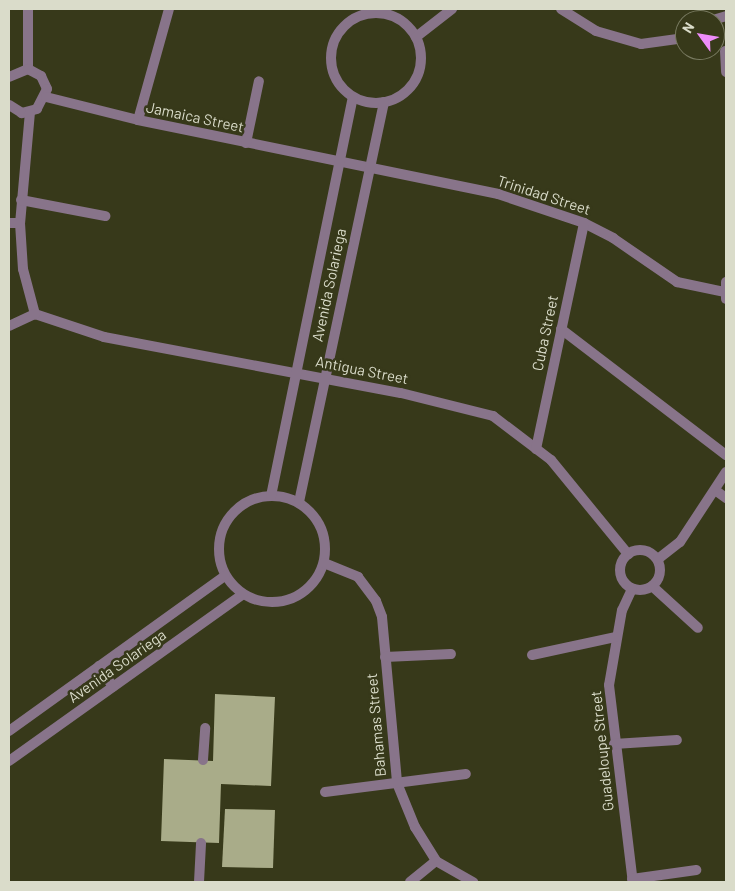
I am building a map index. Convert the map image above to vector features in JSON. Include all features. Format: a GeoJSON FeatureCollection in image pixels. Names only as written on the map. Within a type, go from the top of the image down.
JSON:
{"type":"FeatureCollection","features":[{"type":"Feature","properties":{"kind":"street"},"geometry":{"type":"LineString","coordinates":[[28,9],[28,69]]}},
{"type":"Feature","properties":{"kind":"street"},"geometry":{"type":"LineString","coordinates":[[138,120],[169,9]]}},
{"type":"Feature","properties":{"kind":"street"},"geometry":{"type":"LineString","coordinates":[[416,37],[452,9]]}},
{"type":"Feature","properties":{"kind":"street"},"geometry":{"type":"LineString","coordinates":[[561,9],[596,31],[641,44],[675,39]]}},
{"type":"Feature","properties":{"kind":"street"},"geometry":{"type":"LineString","coordinates":[[356,13],[392,16],[408,26],[416,37],[421,65],[416,78],[408,89],[384,102],[368,102],[353,97],[335,76],[332,48],[356,13]]}},
{"type":"Feature","properties":{"kind":"street"},"geometry":{"type":"LineString","coordinates":[[9,77],[28,69]]}},
{"type":"Feature","properties":{"kind":"street"},"geometry":{"type":"LineString","coordinates":[[9,326],[35,314],[23,269],[20,223],[21,200],[30,112],[46,97],[45,82],[28,69]]}},
{"type":"Feature","properties":{"kind":"street"},"geometry":{"type":"LineString","coordinates":[[246,143],[259,81]]}},
{"type":"Feature","properties":{"kind":"street","name":"Jamaica Street"},"geometry":{"type":"LineString","coordinates":[[46,97],[138,120],[339,163]]}},
{"type":"Feature","properties":{"kind":"street","name":"Avenida Solariega"},"geometry":{"type":"LineString","coordinates":[[271,496],[353,97]]}},
{"type":"Feature","properties":{"kind":"street","name":"Avenida Solariega"},"geometry":{"type":"LineString","coordinates":[[299,502],[384,102]]}},
{"type":"Feature","properties":{"kind":"street"},"geometry":{"type":"LineString","coordinates":[[9,105],[30,112]]}},
{"type":"Feature","properties":{"kind":"street","name":"Trinidad Street"},"geometry":{"type":"LineString","coordinates":[[339,163],[498,194],[584,223],[613,238],[677,282],[726,291]]}},
{"type":"Feature","properties":{"kind":"street"},"geometry":{"type":"LineString","coordinates":[[21,200],[105,216]]}},
{"type":"Feature","properties":{"kind":"street"},"geometry":{"type":"LineString","coordinates":[[9,223],[20,223]]}},
{"type":"Feature","properties":{"kind":"street","name":"Cuba Street"},"geometry":{"type":"LineString","coordinates":[[536,449],[584,223]]}},
{"type":"Feature","properties":{"kind":"street","name":"Antigua Street"},"geometry":{"type":"LineString","coordinates":[[35,314],[104,337],[325,377],[494,416],[551,460],[628,554]]}},
{"type":"Feature","properties":{"kind":"street"},"geometry":{"type":"LineString","coordinates":[[561,329],[726,455]]}},
{"type":"Feature","properties":{"kind":"street"},"geometry":{"type":"LineString","coordinates":[[658,559],[680,542],[726,472]]}},
{"type":"Feature","properties":{"kind":"street"},"geometry":{"type":"LineString","coordinates":[[715,490],[726,498]]}},
{"type":"Feature","properties":{"kind":"street"},"geometry":{"type":"LineString","coordinates":[[271,496],[299,502],[318,522],[324,535],[324,563],[309,588],[298,596],[270,603],[243,594],[225,576],[219,559],[219,540],[226,523],[245,504],[271,496]]}},
{"type":"Feature","properties":{"kind":"street"},"geometry":{"type":"LineString","coordinates":[[648,551],[658,559],[660,574],[652,586],[632,589],[620,573],[628,554],[648,551]]}},
{"type":"Feature","properties":{"kind":"street","name":"Bahamas Street"},"geometry":{"type":"LineString","coordinates":[[324,563],[358,578],[376,601],[385,657],[396,783],[436,861]]}},
{"type":"Feature","properties":{"kind":"street","name":"Avenida Solariega"},"geometry":{"type":"LineString","coordinates":[[9,731],[225,576]]}},
{"type":"Feature","properties":{"kind":"street"},"geometry":{"type":"LineString","coordinates":[[652,586],[698,628]]}},
{"type":"Feature","properties":{"kind":"street","name":"Guadeloupe Street"},"geometry":{"type":"LineString","coordinates":[[632,589],[622,610],[609,685],[614,744],[632,880]]}},
{"type":"Feature","properties":{"kind":"street","name":"Avenida Solariega"},"geometry":{"type":"LineString","coordinates":[[9,761],[243,594]]}},
{"type":"Feature","properties":{"kind":"street"},"geometry":{"type":"LineString","coordinates":[[532,655],[616,637]]}},
{"type":"Feature","properties":{"kind":"street"},"geometry":{"type":"LineString","coordinates":[[385,657],[450,654]]}},
{"type":"Feature","properties":{"kind":"street"},"geometry":{"type":"LineString","coordinates":[[99,666],[113,687]]}},
{"type":"Feature","properties":{"kind":"street"},"geometry":{"type":"LineString","coordinates":[[203,760],[205,728]]}},
{"type":"Feature","properties":{"kind":"street"},"geometry":{"type":"LineString","coordinates":[[614,744],[677,740]]}},
{"type":"Feature","properties":{"kind":"street"},"geometry":{"type":"LineString","coordinates":[[325,792],[466,774]]}},
{"type":"Feature","properties":{"kind":"street"},"geometry":{"type":"LineString","coordinates":[[199,882],[200,843]]}},
{"type":"Feature","properties":{"kind":"street"},"geometry":{"type":"LineString","coordinates":[[410,882],[436,861],[473,882]]}},
{"type":"Feature","properties":{"kind":"street"},"geometry":{"type":"LineString","coordinates":[[632,880],[696,870]]}},
{"type":"Feature","properties":{"kind":"building"},"geometry":{"type":"Polygon","coordinates":[[[215,694],[275,697],[271,786],[221,784],[219,843],[161,841],[164,759],[213,761],[215,694]]]}},
{"type":"Feature","properties":{"kind":"building"},"geometry":{"type":"Polygon","coordinates":[[[225,809],[275,810],[273,868],[222,867],[225,809]]]}}]}
